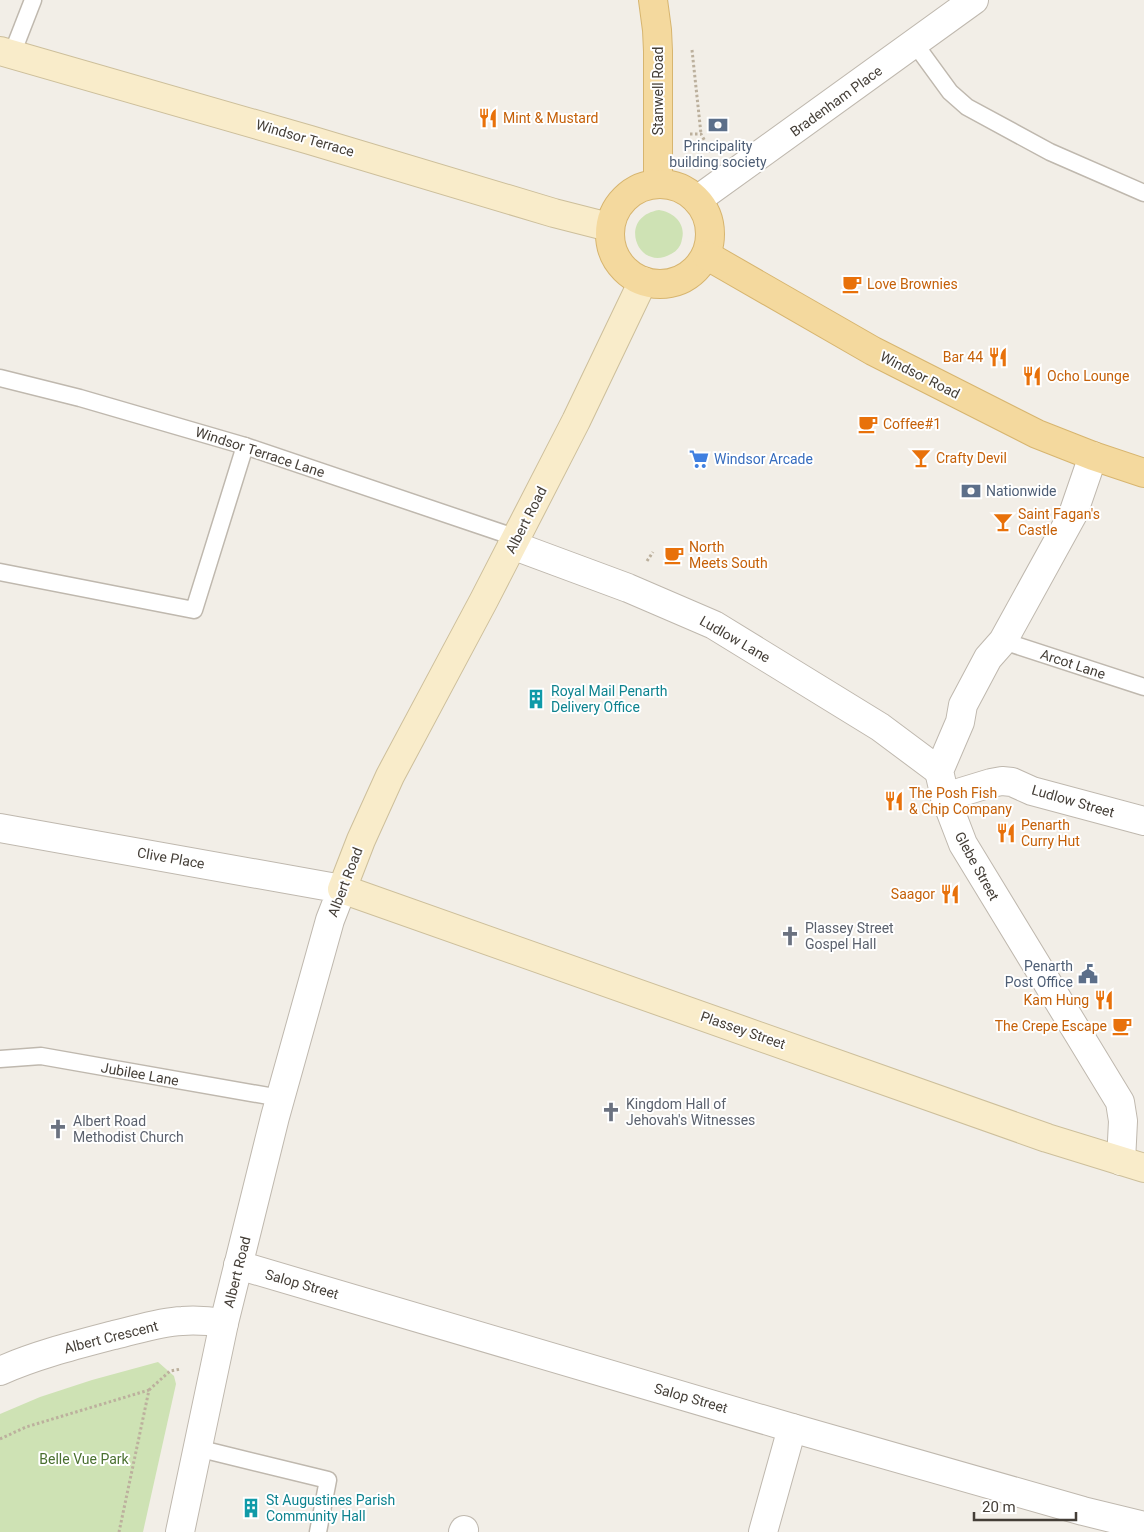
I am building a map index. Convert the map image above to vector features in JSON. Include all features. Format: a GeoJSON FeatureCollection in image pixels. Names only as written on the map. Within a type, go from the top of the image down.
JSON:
{"type":"FeatureCollection","features":[{"type":"Feature","properties":{"kind":"main road","name":"Stanwell Road"},"geometry":{"type":"LineString","coordinates":[[653,0],[658,51],[658,183]]}},
{"type":"Feature","properties":{"kind":"main road"},"geometry":{"type":"LineString","coordinates":[[658,183],[671,184],[685,190],[697,200],[705,212],[710,240],[706,255],[687,276],[674,282],[660,284],[643,281],[630,275],[618,263],[611,248],[609,226],[619,204],[628,194],[641,187],[658,183]]}},
{"type":"Feature","properties":{"kind":"main road","name":"Windsor Road"},"geometry":{"type":"LineString","coordinates":[[706,255],[873,351],[1037,434],[1093,456],[1144,472]]}},
{"type":"Feature","properties":{"kind":"street","name":"Bradenham Place"},"geometry":{"type":"LineString","coordinates":[[697,200],[974,0]]}},
{"type":"Feature","properties":{"kind":"street","name":"Windsor Terrace"},"geometry":{"type":"LineString","coordinates":[[6,52],[554,213],[609,226]]}},
{"type":"Feature","properties":{"kind":"street","name":"Albert Road"},"geometry":{"type":"LineString","coordinates":[[180,1532],[238,1265],[280,1098],[330,920],[361,840],[390,776],[515,541],[576,421],[643,281]]}},
{"type":"Feature","properties":{"kind":"street"},"geometry":{"type":"LineString","coordinates":[[939,771],[960,722],[963,705],[988,658],[1003,641],[1073,514],[1093,456]]}},
{"type":"Feature","properties":{"kind":"street","name":"Ludlow Lane"},"geometry":{"type":"LineString","coordinates":[[515,541],[714,625],[880,727],[939,771]]}},
{"type":"Feature","properties":{"kind":"street","name":"Glebe Street"},"geometry":{"type":"LineString","coordinates":[[939,771],[945,797],[963,844],[1120,1102],[1132,1164]]}},
{"type":"Feature","properties":{"kind":"street","name":"Ludlow Street"},"geometry":{"type":"LineString","coordinates":[[945,797],[991,783],[1012,782],[1032,791],[1144,821]]}},
{"type":"Feature","properties":{"kind":"street","name":"Clive Place"},"geometry":{"type":"LineString","coordinates":[[0,828],[342,890]]}},
{"type":"Feature","properties":{"kind":"street","name":"Plassey Street"},"geometry":{"type":"LineString","coordinates":[[342,890],[1047,1138],[1132,1164]]}},
{"type":"Feature","properties":{"kind":"street","name":"Salop Street"},"geometry":{"type":"LineString","coordinates":[[238,1265],[792,1428],[1080,1521],[1144,1526]]}},
{"type":"Feature","properties":{"kind":"street","name":"Albert Crescent"},"geometry":{"type":"LineString","coordinates":[[0,1370],[71,1346],[142,1328],[180,1321],[201,1320],[224,1323]]}},
{"type":"Feature","properties":{"kind":"street"},"geometry":{"type":"LineString","coordinates":[[763,1532],[792,1428]]}},
{"type":"Feature","properties":{"kind":"lane"},"geometry":{"type":"LineString","coordinates":[[6,52],[33,0]]}},
{"type":"Feature","properties":{"kind":"lane"},"geometry":{"type":"LineString","coordinates":[[915,44],[950,92],[967,108],[1050,152],[1144,193]]}},
{"type":"Feature","properties":{"kind":"lane","name":"Windsor Terrace Lane"},"geometry":{"type":"LineString","coordinates":[[0,378],[80,398],[246,446],[515,541]]}},
{"type":"Feature","properties":{"kind":"lane"},"geometry":{"type":"LineString","coordinates":[[0,572],[194,610],[246,446]]}},
{"type":"Feature","properties":{"kind":"lane","name":"Arcot Lane"},"geometry":{"type":"LineString","coordinates":[[1003,641],[1144,688]]}},
{"type":"Feature","properties":{"kind":"lane","name":"Jubilee Lane"},"geometry":{"type":"LineString","coordinates":[[0,1059],[41,1056],[280,1098]]}},
{"type":"Feature","properties":{"kind":"lane"},"geometry":{"type":"LineString","coordinates":[[197,1448],[328,1480],[318,1532]]}},
{"type":"Feature","properties":{"kind":"path"},"geometry":{"type":"LineString","coordinates":[[692,46],[701,134],[713,154]]}},
{"type":"Feature","properties":{"kind":"path"},"geometry":{"type":"LineString","coordinates":[[682,133],[701,134]]}},
{"type":"Feature","properties":{"kind":"path"},"geometry":{"type":"LineString","coordinates":[[0,1439],[26,1427],[149,1390],[119,1532]]}},
{"type":"Feature","properties":{"kind":"green space"},"geometry":{"type":"Polygon","coordinates":[[[659,210],[669,213],[678,220],[683,234],[681,244],[677,250],[659,258],[649,256],[641,250],[636,242],[635,232],[638,222],[646,215],[659,210]]]}},
{"type":"Feature","properties":{"kind":"green space","name":"Belle Vue Park"},"geometry":{"type":"Polygon","coordinates":[[[158,1362],[174,1376],[176,1384],[143,1532],[0,1532],[0,1414],[40,1397],[92,1380],[158,1362]]]}},
{"type":"Feature","properties":{"kind":"place","name":"Mint & Mustard"},"geometry":{"type":"Point","coordinates":[488,118]}},
{"type":"Feature","properties":{"kind":"place","name":"Principality building society"},"geometry":{"type":"Point","coordinates":[718,125]}},
{"type":"Feature","properties":{"kind":"place","name":"Love Brownies"},"geometry":{"type":"Point","coordinates":[852,284]}},
{"type":"Feature","properties":{"kind":"place","name":"Bar 44"},"geometry":{"type":"Point","coordinates":[998,357]}},
{"type":"Feature","properties":{"kind":"place","name":"Ocho Lounge"},"geometry":{"type":"Point","coordinates":[1032,376]}},
{"type":"Feature","properties":{"kind":"place","name":"Coffee#1"},"geometry":{"type":"Point","coordinates":[868,424]}},
{"type":"Feature","properties":{"kind":"place","name":"Crafty Devil"},"geometry":{"type":"Point","coordinates":[921,458]}},
{"type":"Feature","properties":{"kind":"place","name":"Windsor Arcade"},"geometry":{"type":"Point","coordinates":[699,459]}},
{"type":"Feature","properties":{"kind":"place","name":"Nationwide"},"geometry":{"type":"Point","coordinates":[971,491]}},
{"type":"Feature","properties":{"kind":"place","name":"Saint Fagan's Castle"},"geometry":{"type":"Point","coordinates":[1003,522]}},
{"type":"Feature","properties":{"kind":"place","name":"North Meets South"},"geometry":{"type":"Point","coordinates":[674,555]}},
{"type":"Feature","properties":{"kind":"place","name":"Royal Mail Penarth Delivery Office"},"geometry":{"type":"Point","coordinates":[536,699]}},
{"type":"Feature","properties":{"kind":"place","name":"The Posh Fish & Chip Company"},"geometry":{"type":"Point","coordinates":[894,801]}},
{"type":"Feature","properties":{"kind":"place","name":"Penarth Curry Hut"},"geometry":{"type":"Point","coordinates":[1006,833]}},
{"type":"Feature","properties":{"kind":"place","name":"Saagor"},"geometry":{"type":"Point","coordinates":[950,894]}},
{"type":"Feature","properties":{"kind":"place","name":"Plassey Street Gospel Hall"},"geometry":{"type":"Point","coordinates":[790,936]}},
{"type":"Feature","properties":{"kind":"place","name":"Penarth Post Office"},"geometry":{"type":"Point","coordinates":[1088,974]}},
{"type":"Feature","properties":{"kind":"place","name":"Kam Hung"},"geometry":{"type":"Point","coordinates":[1104,1000]}},
{"type":"Feature","properties":{"kind":"place","name":"The Crepe Escape"},"geometry":{"type":"Point","coordinates":[1122,1026]}},
{"type":"Feature","properties":{"kind":"place","name":"Kingdom Hall of Jehovah's Witnesses"},"geometry":{"type":"Point","coordinates":[611,1112]}},
{"type":"Feature","properties":{"kind":"place","name":"Albert Road Methodist Church"},"geometry":{"type":"Point","coordinates":[58,1129]}},
{"type":"Feature","properties":{"kind":"place","name":"St Augustines Parish Community Hall"},"geometry":{"type":"Point","coordinates":[251,1508]}}]}
